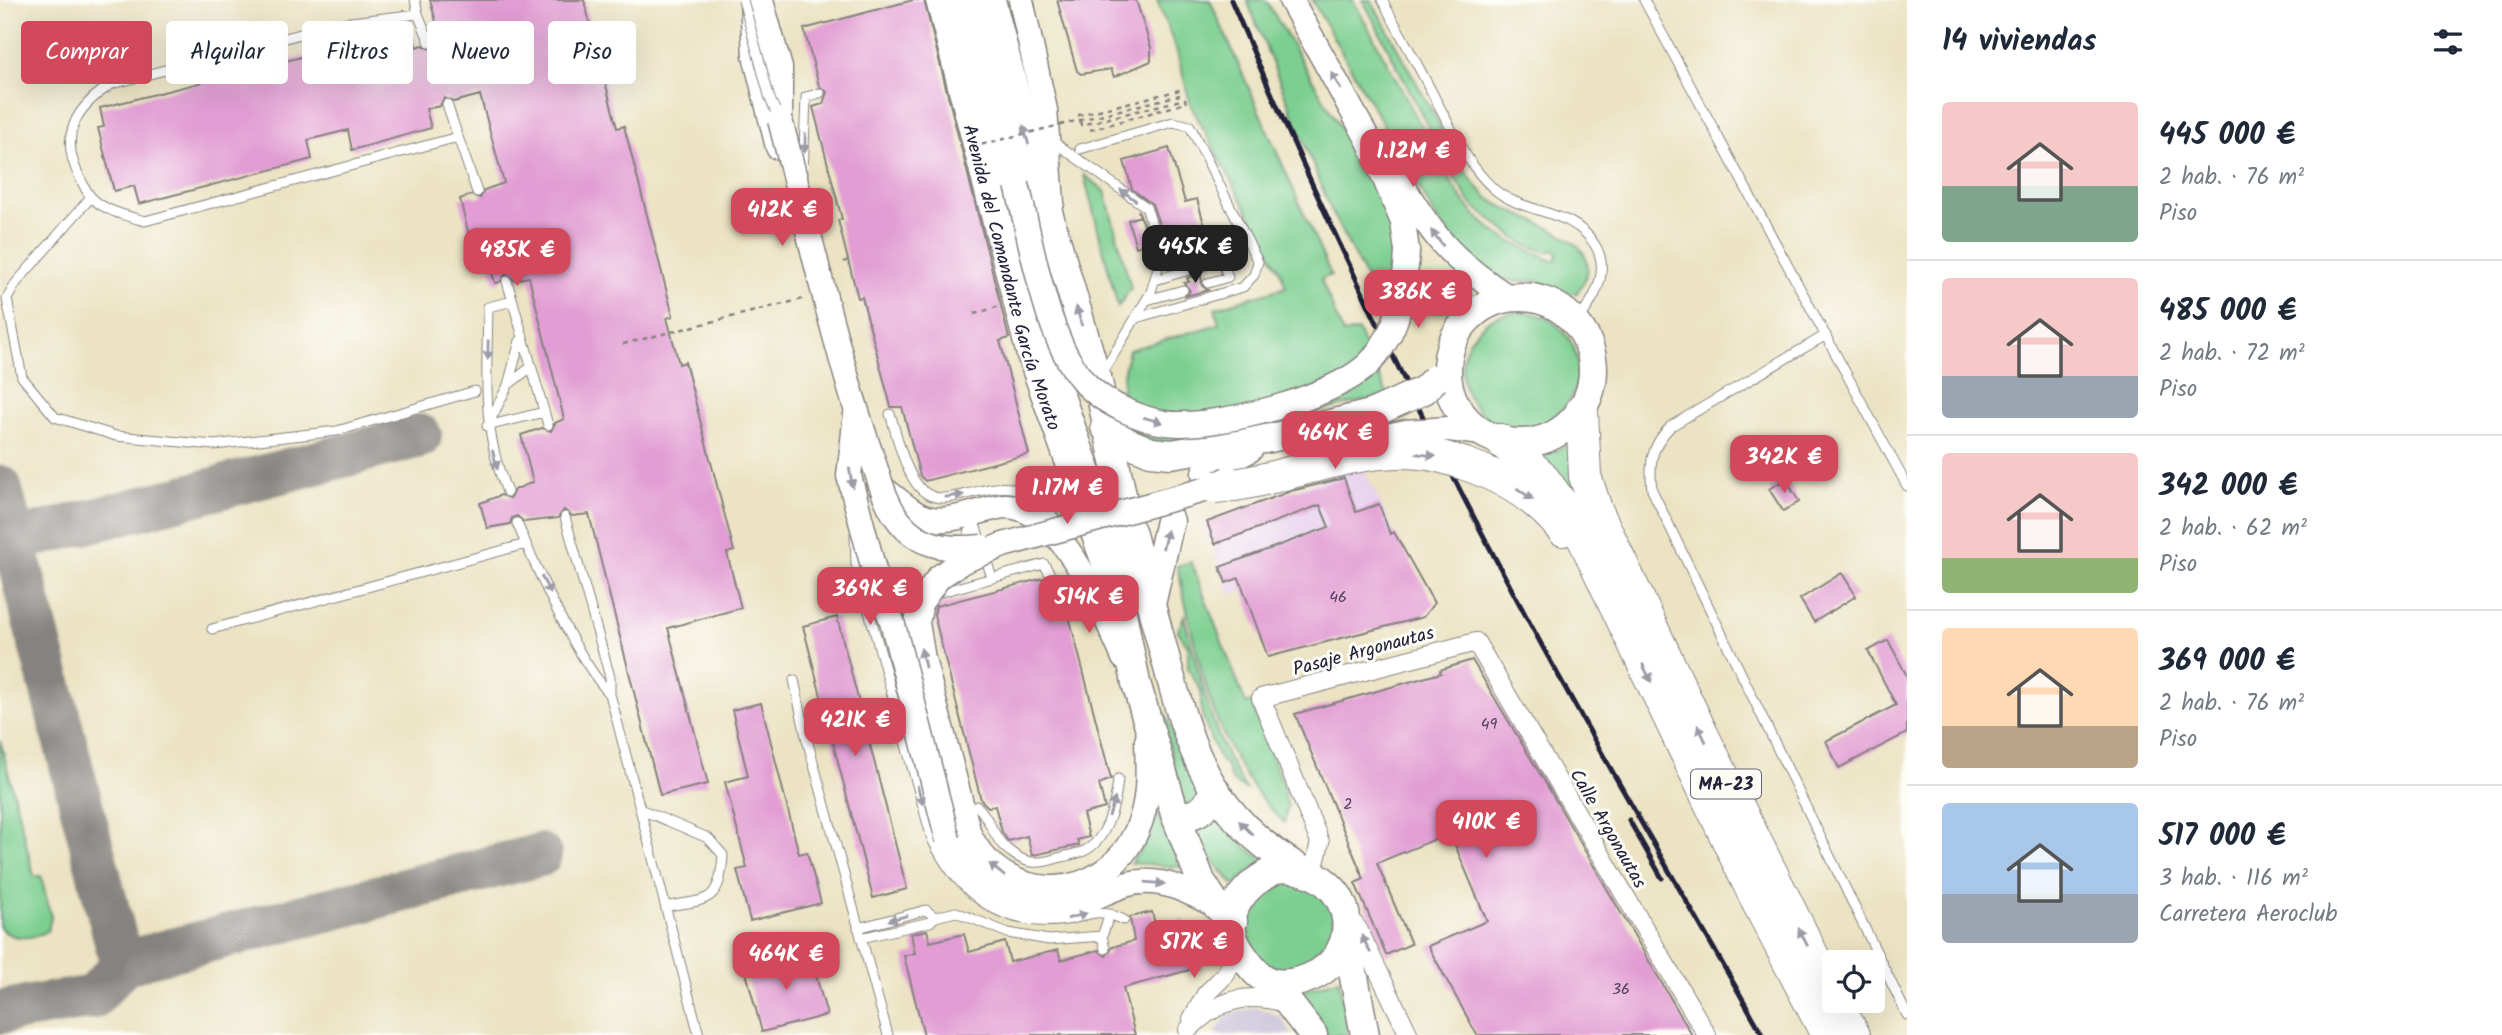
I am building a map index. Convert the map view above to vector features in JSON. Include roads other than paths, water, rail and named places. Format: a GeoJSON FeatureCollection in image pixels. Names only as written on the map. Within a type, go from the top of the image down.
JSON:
{"type":"FeatureCollection","features":[{"type":"Feature","properties":{"kind":"highway","name":"MA-23"},"geometry":{"type":"LineString","coordinates":[[1582,410],[1585,476],[1596,509],[1703,736],[1822,974]]}},
{"type":"Feature","properties":{"kind":"highway","name":"MA-23"},"geometry":{"type":"LineString","coordinates":[[1491,437],[1541,475],[1559,498],[1612,593],[1617,611],[1757,901],[1827,1035]]}},
{"type":"Feature","properties":{"kind":"highway"},"geometry":{"type":"LineString","coordinates":[[1210,480],[1242,485],[1366,455],[1428,454],[1465,464],[1505,480],[1553,517],[1617,611]]}},
{"type":"Feature","properties":{"kind":"highway","name":"MA-23"},"geometry":{"type":"LineString","coordinates":[[1842,1013],[1854,1035]]}},
{"type":"Feature","properties":{"kind":"main road","name":"Avenida del Comandante García Morato"},"geometry":{"type":"LineString","coordinates":[[957,0],[1042,345],[1110,498],[1105,427],[1098,382],[991,0]]}},
{"type":"Feature","properties":{"kind":"main road"},"geometry":{"type":"LineString","coordinates":[[1105,427],[1127,442],[1151,452],[1171,454],[1271,438],[1371,414],[1424,390],[1441,374],[1458,330],[1480,309],[1508,297],[1533,297],[1557,306],[1576,322],[1589,342],[1594,365],[1592,389],[1582,410],[1566,427],[1546,439],[1523,443],[1491,437],[1447,416],[1371,414]]}},
{"type":"Feature","properties":{"kind":"main road"},"geometry":{"type":"LineString","coordinates":[[1441,374],[1450,389],[1447,416]]}},
{"type":"Feature","properties":{"kind":"main road"},"geometry":{"type":"LineString","coordinates":[[1210,480],[1271,438]]}},
{"type":"Feature","properties":{"kind":"main road"},"geometry":{"type":"LineString","coordinates":[[1151,606],[1170,521]]}},
{"type":"Feature","properties":{"kind":"main road","name":"Avenida del Comandante García Morato"},"geometry":{"type":"LineString","coordinates":[[1229,925],[1189,856],[1146,722],[1126,629],[1119,534],[1151,606],[1178,712],[1192,751],[1213,789],[1256,838],[1307,871]]}},
{"type":"Feature","properties":{"kind":"main road"},"geometry":{"type":"LineString","coordinates":[[1175,814],[1184,816],[1202,810],[1211,799],[1213,789]]}},
{"type":"Feature","properties":{"kind":"main road"},"geometry":{"type":"LineString","coordinates":[[1313,1035],[1229,925],[1239,898],[1260,876],[1280,868],[1307,871],[1335,890],[1346,924],[1337,957],[1339,969],[1365,1035]]}},
{"type":"Feature","properties":{"kind":"main road"},"geometry":{"type":"LineString","coordinates":[[1276,989],[1339,969]]}},
{"type":"Feature","properties":{"kind":"street"},"geometry":{"type":"LineString","coordinates":[[752,0],[758,68],[795,212],[876,485],[913,513],[944,524],[979,518],[1003,506],[1034,513],[1082,569],[1136,682]]}},
{"type":"Feature","properties":{"kind":"street"},"geometry":{"type":"LineString","coordinates":[[761,0],[780,68],[780,120],[856,410],[890,507],[913,535],[947,548],[1003,545]]}},
{"type":"Feature","properties":{"kind":"street","name":"Avenida del Comandante García Morato"},"geometry":{"type":"LineString","coordinates":[[938,0],[1029,355],[1126,629]]}},
{"type":"Feature","properties":{"kind":"street","name":"Avenida del Comandante García Morato"},"geometry":{"type":"LineString","coordinates":[[972,0],[1056,336],[1089,387],[1117,406],[1164,423],[1193,424],[1244,415],[1322,392],[1355,376],[1371,361],[1396,324],[1405,285],[1407,251],[1403,222],[1369,141]]}},
{"type":"Feature","properties":{"kind":"street","name":"Avenida del Comandante García Morato"},"geometry":{"type":"LineString","coordinates":[[1021,0],[1035,52],[1049,139],[1052,224]]}},
{"type":"Feature","properties":{"kind":"street"},"geometry":{"type":"LineString","coordinates":[[1291,0],[1369,141],[1396,174],[1424,223],[1447,252],[1508,297]]}},
{"type":"Feature","properties":{"kind":"street"},"geometry":{"type":"LineString","coordinates":[[856,410],[849,476],[878,585],[892,621],[948,840],[962,866],[980,884],[1001,898],[1026,906],[1053,908],[1078,904],[1126,884],[1163,883],[1229,925],[1226,974],[1197,1008],[1187,1032]]}},
{"type":"Feature","properties":{"kind":"street"},"geometry":{"type":"LineString","coordinates":[[1146,722],[1149,779],[1144,812],[1129,844],[1105,869],[1084,881],[1065,887],[1030,887],[1009,880],[978,853],[969,834],[923,659],[917,623],[921,602],[939,577],[963,561],[1003,545],[1210,480],[1306,454],[1406,432],[1447,416]]}},
{"type":"Feature","properties":{"kind":"street","name":"Pasaje Argonautas"},"geometry":{"type":"LineString","coordinates":[[1307,871],[1320,842],[1261,698],[1476,642]]}},
{"type":"Feature","properties":{"kind":"street","name":"Calle Argonautas"},"geometry":{"type":"LineString","coordinates":[[1476,642],[1707,1035]]}},
{"type":"Feature","properties":{"kind":"street"},"geometry":{"type":"LineString","coordinates":[[1346,924],[1358,929],[1409,1035]]}},
{"type":"Feature","properties":{"kind":"street"},"geometry":{"type":"LineString","coordinates":[[1339,969],[1373,971],[1382,977]]}},
{"type":"Feature","properties":{"kind":"street"},"geometry":{"type":"LineString","coordinates":[[1187,1032],[1205,1012],[1230,994],[1276,989]]}},
{"type":"Feature","properties":{"kind":"street"},"geometry":{"type":"LineString","coordinates":[[1205,1012],[1276,989]]}},
{"type":"Feature","properties":{"kind":"lane"},"geometry":{"type":"LineString","coordinates":[[415,0],[427,36]]}},
{"type":"Feature","properties":{"kind":"lane"},"geometry":{"type":"LineString","coordinates":[[743,0],[770,99],[780,120]]}},
{"type":"Feature","properties":{"kind":"lane"},"geometry":{"type":"LineString","coordinates":[[1382,0],[1466,156],[1494,189],[1523,207],[1559,216],[1579,228],[1596,246],[1601,270],[1598,293],[1576,322]]}},
{"type":"Feature","properties":{"kind":"lane"},"geometry":{"type":"LineString","coordinates":[[1644,0],[1907,486]]}},
{"type":"Feature","properties":{"kind":"lane"},"geometry":{"type":"LineString","coordinates":[[418,14],[342,23],[113,84],[92,97],[75,117],[69,142],[74,165],[91,197],[113,212],[145,221],[458,137],[477,192]]}},
{"type":"Feature","properties":{"kind":"lane"},"geometry":{"type":"LineString","coordinates":[[802,204],[806,97],[820,93]]}},
{"type":"Feature","properties":{"kind":"lane"},"geometry":{"type":"LineString","coordinates":[[447,104],[456,131]]}},
{"type":"Feature","properties":{"kind":"lane"},"geometry":{"type":"LineString","coordinates":[[1080,149],[1173,122],[1190,126],[1258,262],[1254,275],[1243,287],[1136,318]]}},
{"type":"Feature","properties":{"kind":"lane"},"geometry":{"type":"LineString","coordinates":[[1049,139],[1146,207],[1162,254],[1147,300],[1098,382]]}},
{"type":"Feature","properties":{"kind":"lane"},"geometry":{"type":"LineString","coordinates":[[91,197],[16,283],[7,299],[22,377],[55,417],[116,436],[214,445],[337,431],[475,391]]}},
{"type":"Feature","properties":{"kind":"lane"},"geometry":{"type":"LineString","coordinates":[[1155,280],[1222,260],[1228,277],[1208,283]]}},
{"type":"Feature","properties":{"kind":"lane"},"geometry":{"type":"LineString","coordinates":[[507,281],[548,425]]}},
{"type":"Feature","properties":{"kind":"lane"},"geometry":{"type":"LineString","coordinates":[[1147,300],[1183,290]]}},
{"type":"Feature","properties":{"kind":"lane"},"geometry":{"type":"LineString","coordinates":[[507,492],[497,468],[487,426],[488,307],[513,301]]}},
{"type":"Feature","properties":{"kind":"lane"},"geometry":{"type":"LineString","coordinates":[[487,426],[508,385],[520,348],[519,324]]}},
{"type":"Feature","properties":{"kind":"lane"},"geometry":{"type":"LineString","coordinates":[[1826,335],[1671,426],[1654,450],[1650,465],[1652,490],[1907,1015]]}},
{"type":"Feature","properties":{"kind":"lane"},"geometry":{"type":"LineString","coordinates":[[508,385],[531,367]]}},
{"type":"Feature","properties":{"kind":"lane"},"geometry":{"type":"LineString","coordinates":[[487,426],[544,412]]}},
{"type":"Feature","properties":{"kind":"lane"},"geometry":{"type":"LineString","coordinates":[[890,414],[914,481],[929,496],[948,499],[1000,486],[1024,489],[1045,503],[1073,547],[1082,569]]}},
{"type":"Feature","properties":{"kind":"lane"},"geometry":{"type":"LineString","coordinates":[[876,485],[854,536],[856,564],[932,839],[945,865],[960,885],[995,911],[1034,921],[1059,921],[1097,910],[1124,920]]}},
{"type":"Feature","properties":{"kind":"lane"},"geometry":{"type":"LineString","coordinates":[[565,517],[610,677],[610,694],[699,1035]]}},
{"type":"Feature","properties":{"kind":"lane"},"geometry":{"type":"LineString","coordinates":[[979,518],[982,581]]}},
{"type":"Feature","properties":{"kind":"lane"},"geometry":{"type":"LineString","coordinates":[[517,523],[598,682],[610,694]]}},
{"type":"Feature","properties":{"kind":"lane"},"geometry":{"type":"LineString","coordinates":[[961,535],[982,581]]}},
{"type":"Feature","properties":{"kind":"lane"},"geometry":{"type":"LineString","coordinates":[[212,629],[526,544]]}},
{"type":"Feature","properties":{"kind":"lane"},"geometry":{"type":"LineString","coordinates":[[925,609],[933,594],[1044,564],[1074,615]]}},
{"type":"Feature","properties":{"kind":"lane"},"geometry":{"type":"LineString","coordinates":[[794,680],[806,736],[888,1035]]}},
{"type":"Feature","properties":{"kind":"lane"},"geometry":{"type":"LineString","coordinates":[[977,806],[988,816],[996,839],[1028,863],[1040,864],[1087,850],[1097,840],[1111,814],[1118,779]]}},
{"type":"Feature","properties":{"kind":"lane"},"geometry":{"type":"LineString","coordinates":[[642,810],[708,838],[723,855],[722,883],[705,901],[667,906]]}},
{"type":"Feature","properties":{"kind":"lane"},"geometry":{"type":"LineString","coordinates":[[859,928],[926,910],[935,917]]}},
{"type":"Feature","properties":{"kind":"lane"},"geometry":{"type":"LineString","coordinates":[[861,938],[930,922],[935,917],[956,912],[1008,933],[1049,940],[1102,936]]}},
{"type":"Feature","properties":{"kind":"lane"},"geometry":{"type":"LineString","coordinates":[[1105,949],[1102,936],[1110,914]]}},
{"type":"Feature","properties":{"kind":"railway"},"geometry":{"type":"LineString","coordinates":[[1231,0],[1343,251],[1464,498],[1573,701],[1763,1035]]}},
{"type":"Feature","properties":{"kind":"railway"},"geometry":{"type":"LineString","coordinates":[[1629,820],[1662,878]]}}]}
